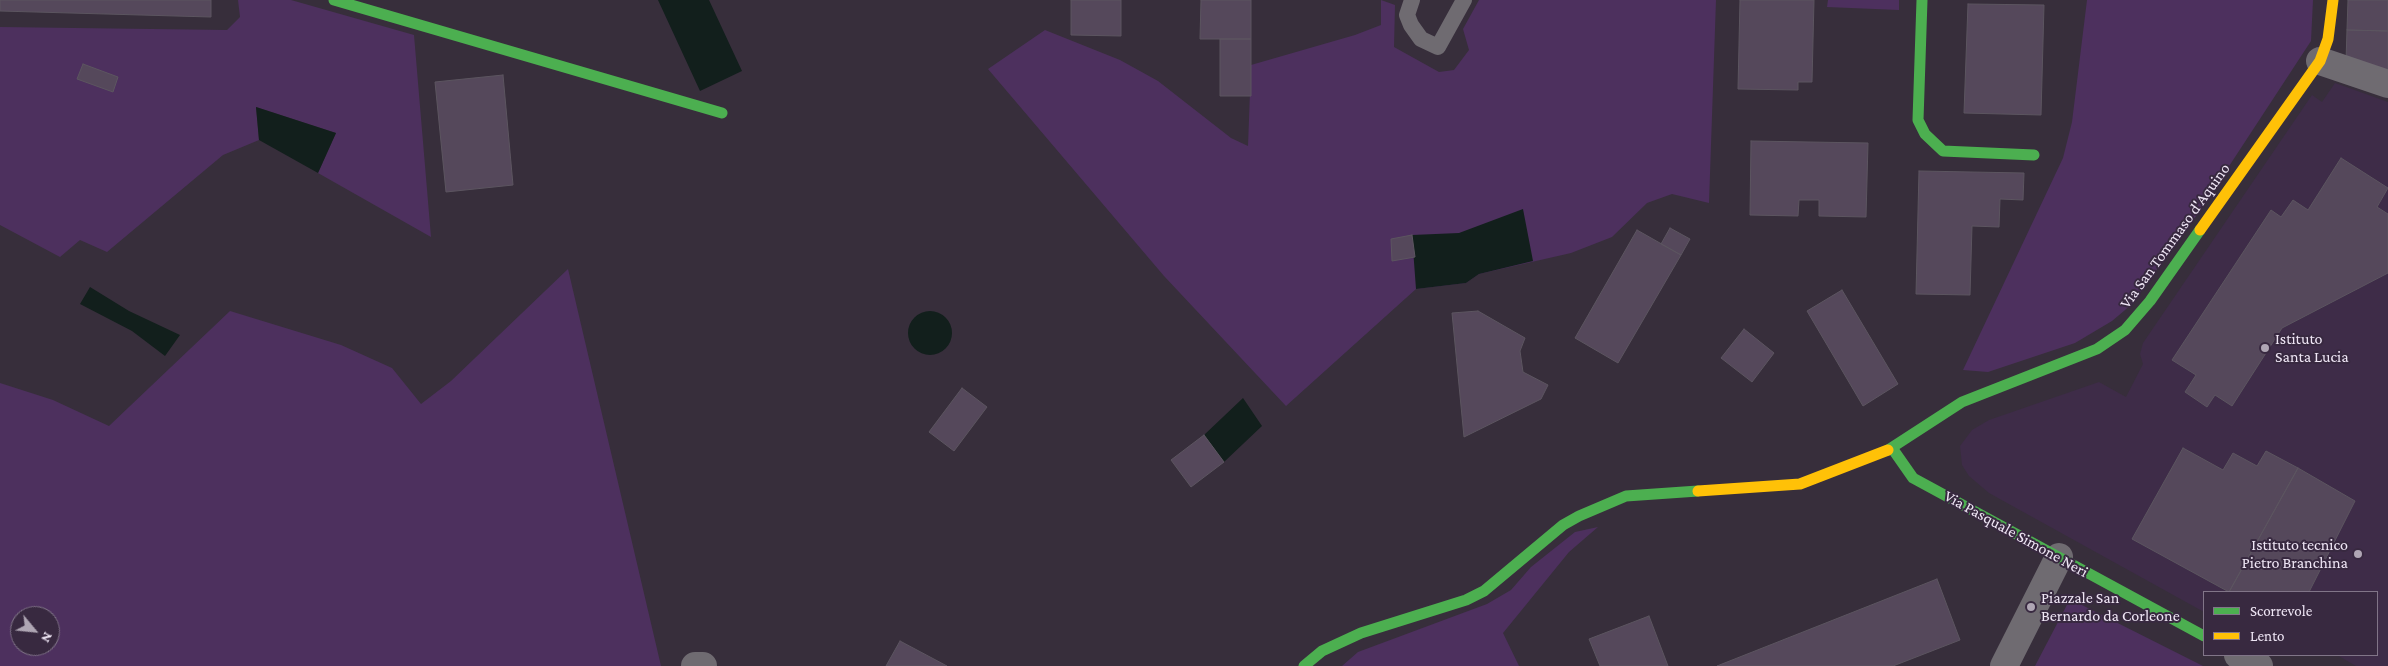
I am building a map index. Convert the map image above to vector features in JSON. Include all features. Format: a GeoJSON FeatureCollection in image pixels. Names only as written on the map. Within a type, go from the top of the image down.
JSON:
{"type":"FeatureCollection","features":[{"type":"Feature","properties":{"kind":"street"},"geometry":{"type":"LineString","coordinates":[[334,0],[722,113]]}},
{"type":"Feature","properties":{"kind":"street"},"geometry":{"type":"LineString","coordinates":[[1922,0],[1918,120],[1925,134],[1943,151],[2034,155]]}},
{"type":"Feature","properties":{"kind":"street","name":"Via San Tommaso d'Aquino"},"geometry":{"type":"LineString","coordinates":[[1304,666],[1322,651],[1361,633],[1466,600],[1484,591],[1564,525],[1578,516],[1626,496],[1800,484],[1892,448],[1962,402],[2097,349],[2125,330],[2150,302],[2320,61],[2328,39],[2333,0]]}},
{"type":"Feature","properties":{"kind":"street"},"geometry":{"type":"LineString","coordinates":[[2320,61],[2388,84]]}},
{"type":"Feature","properties":{"kind":"street","name":"Via Pasquale Simone Neri"},"geometry":{"type":"LineString","coordinates":[[1892,448],[1913,478],[2203,635]]}},
{"type":"Feature","properties":{"kind":"street"},"geometry":{"type":"LineString","coordinates":[[2004,666],[2059,558]]}},
{"type":"Feature","properties":{"kind":"street"},"geometry":{"type":"LineString","coordinates":[[2240,656],[2259,666]]}},
{"type":"Feature","properties":{"kind":"street"},"geometry":{"type":"LineString","coordinates":[[695,666],[703,666]]}},
{"type":"Feature","properties":{"kind":"lane"},"geometry":{"type":"LineString","coordinates":[[1412,0],[1407,15],[1411,25],[1421,39],[1438,47],[1464,0]]}},
{"type":"Feature","properties":{"kind":"shaded area"},"geometry":{"type":"Polygon","coordinates":[[[238,0],[291,0],[414,35],[431,237],[318,173],[336,133],[256,107],[259,140],[223,155],[107,252],[80,240],[60,257],[0,225],[0,27],[227,30],[240,17],[238,0]]]}},
{"type":"Feature","properties":{"kind":"shaded area"},"geometry":{"type":"Polygon","coordinates":[[[658,0],[709,0],[742,71],[700,91],[658,0]]]}},
{"type":"Feature","properties":{"kind":"shaded area"},"geometry":{"type":"Polygon","coordinates":[[[1381,0],[1395,5],[1394,47],[1439,72],[1454,70],[1469,50],[1463,29],[1479,0],[1716,0],[1709,203],[1672,194],[1647,203],[1612,237],[1571,253],[1479,274],[1466,283],[1416,289],[1286,406],[1164,276],[988,69],[1045,30],[1120,60],[1158,81],[1231,138],[1248,146],[1251,65],[1355,35],[1381,25],[1381,0]]]}},
{"type":"Feature","properties":{"kind":"shaded area"},"geometry":{"type":"Polygon","coordinates":[[[1828,0],[1899,0],[1899,10],[1827,7],[1828,0]]]}},
{"type":"Feature","properties":{"kind":"shaded area"},"geometry":{"type":"Polygon","coordinates":[[[2087,0],[2313,0],[2311,41],[2199,212],[2131,305],[2112,321],[2075,343],[1988,372],[1963,370],[2063,158],[2072,122],[2087,0]]]}},
{"type":"Feature","properties":{"kind":"shaded area","name":"Istituto Santa Lucia"},"geometry":{"type":"Polygon","coordinates":[[[2335,83],[2388,102],[2388,666],[2356,666],[2339,656],[2378,656],[2378,591],[2203,591],[2203,611],[1989,493],[1969,476],[1962,465],[1960,446],[1972,430],[1989,420],[2099,382],[2126,397],[2143,364],[2140,354],[2143,343],[2312,95],[2322,102],[2335,83]]]}},
{"type":"Feature","properties":{"kind":"shaded area"},"geometry":{"type":"Polygon","coordinates":[[[256,107],[336,133],[318,173],[259,140],[256,107]]]}},
{"type":"Feature","properties":{"kind":"shaded area"},"geometry":{"type":"Polygon","coordinates":[[[1523,209],[1533,261],[1479,274],[1466,283],[1416,289],[1412,235],[1459,233],[1523,209]]]}},
{"type":"Feature","properties":{"kind":"shaded area"},"geometry":{"type":"Polygon","coordinates":[[[568,269],[661,666],[0,666],[0,383],[53,400],[109,426],[230,311],[341,345],[392,368],[421,404],[451,381],[568,269]]]}},
{"type":"Feature","properties":{"kind":"shaded area"},"geometry":{"type":"Polygon","coordinates":[[[90,287],[129,311],[180,335],[165,356],[132,331],[80,304],[90,287]]]}},
{"type":"Feature","properties":{"kind":"shaded area"},"geometry":{"type":"Polygon","coordinates":[[[934,311],[946,317],[951,324],[951,342],[946,349],[939,354],[926,355],[914,349],[909,342],[908,329],[914,317],[921,312],[934,311]]]}},
{"type":"Feature","properties":{"kind":"shaded area"},"geometry":{"type":"Polygon","coordinates":[[[1243,398],[1262,426],[1224,462],[1204,435],[1243,398]]]}},
{"type":"Feature","properties":{"kind":"shaded area"},"geometry":{"type":"Polygon","coordinates":[[[1598,527],[1569,552],[1503,633],[1519,666],[1342,666],[1358,652],[1487,604],[1511,590],[1531,567],[1575,532],[1598,527]]]}},
{"type":"Feature","properties":{"kind":"shaded area"},"geometry":{"type":"Polygon","coordinates":[[[2070,599],[2203,666],[2035,666],[2070,599]]]}},
{"type":"Feature","properties":{"kind":"building"},"geometry":{"type":"Polygon","coordinates":[[[0,0],[211,0],[211,17],[0,11],[0,0]]]}},
{"type":"Feature","properties":{"kind":"building"},"geometry":{"type":"Polygon","coordinates":[[[1071,0],[1121,0],[1121,36],[1071,35],[1071,0]]]}},
{"type":"Feature","properties":{"kind":"building"},"geometry":{"type":"Polygon","coordinates":[[[1201,0],[1251,0],[1251,39],[1200,39],[1201,0]]]}},
{"type":"Feature","properties":{"kind":"building"},"geometry":{"type":"Polygon","coordinates":[[[1740,0],[1814,0],[1812,82],[1798,82],[1798,90],[1738,89],[1740,0]]]}},
{"type":"Feature","properties":{"kind":"building"},"geometry":{"type":"Polygon","coordinates":[[[2348,0],[2388,0],[2388,31],[2347,30],[2348,0]]]}},
{"type":"Feature","properties":{"kind":"building"},"geometry":{"type":"Polygon","coordinates":[[[1968,4],[2044,5],[2041,115],[1964,113],[1968,4]]]}},
{"type":"Feature","properties":{"kind":"building"},"geometry":{"type":"Polygon","coordinates":[[[2347,30],[2388,31],[2388,74],[2346,61],[2347,30]]]}},
{"type":"Feature","properties":{"kind":"building"},"geometry":{"type":"Polygon","coordinates":[[[1220,39],[1251,39],[1251,96],[1220,96],[1220,39]]]}},
{"type":"Feature","properties":{"kind":"building"},"geometry":{"type":"Polygon","coordinates":[[[83,64],[118,77],[113,92],[77,79],[83,64]]]}},
{"type":"Feature","properties":{"kind":"building"},"geometry":{"type":"Polygon","coordinates":[[[503,75],[513,185],[446,192],[435,82],[503,75]]]}},
{"type":"Feature","properties":{"kind":"building"},"geometry":{"type":"Polygon","coordinates":[[[1751,141],[1868,143],[1866,217],[1819,216],[1819,200],[1799,200],[1798,216],[1750,215],[1751,141]]]}},
{"type":"Feature","properties":{"kind":"building"},"geometry":{"type":"Polygon","coordinates":[[[2341,158],[2388,188],[2377,207],[2388,214],[2388,273],[2282,328],[2232,406],[2215,395],[2207,407],[2185,392],[2196,375],[2172,360],[2271,210],[2281,217],[2293,200],[2308,210],[2341,158]]]}},
{"type":"Feature","properties":{"kind":"building"},"geometry":{"type":"Polygon","coordinates":[[[1919,171],[2024,173],[2023,200],[2000,199],[1999,227],[1972,226],[1970,295],[1916,294],[1919,171]]]}},
{"type":"Feature","properties":{"kind":"building"},"geometry":{"type":"Polygon","coordinates":[[[1670,228],[1690,239],[1681,255],[1661,244],[1670,228]]]}},
{"type":"Feature","properties":{"kind":"building"},"geometry":{"type":"Polygon","coordinates":[[[1637,230],[1681,255],[1618,363],[1575,338],[1637,230]]]}},
{"type":"Feature","properties":{"kind":"building"},"geometry":{"type":"Polygon","coordinates":[[[1412,235],[1415,257],[1392,261],[1391,239],[1412,235]]]}},
{"type":"Feature","properties":{"kind":"building"},"geometry":{"type":"Polygon","coordinates":[[[1842,290],[1898,384],[1863,406],[1807,311],[1842,290]]]}},
{"type":"Feature","properties":{"kind":"building"},"geometry":{"type":"Polygon","coordinates":[[[1478,311],[1525,338],[1520,351],[1523,372],[1548,385],[1541,399],[1464,437],[1452,313],[1478,311]]]}},
{"type":"Feature","properties":{"kind":"building"},"geometry":{"type":"Polygon","coordinates":[[[1744,329],[1774,353],[1752,382],[1721,358],[1744,329]]]}},
{"type":"Feature","properties":{"kind":"building"},"geometry":{"type":"Polygon","coordinates":[[[962,388],[987,407],[954,451],[929,432],[962,388]]]}},
{"type":"Feature","properties":{"kind":"building"},"geometry":{"type":"Polygon","coordinates":[[[1204,435],[1224,462],[1191,487],[1171,460],[1204,435]]]}},
{"type":"Feature","properties":{"kind":"building"},"geometry":{"type":"Polygon","coordinates":[[[2183,448],[2223,470],[2233,453],[2257,466],[2266,451],[2298,468],[2230,591],[2132,539],[2183,448]]]}},
{"type":"Feature","properties":{"kind":"building"},"geometry":{"type":"Polygon","coordinates":[[[2298,468],[2355,501],[2310,591],[2230,591],[2298,468]]]}},
{"type":"Feature","properties":{"kind":"building"},"geometry":{"type":"Polygon","coordinates":[[[1937,579],[1960,640],[1893,666],[1717,666],[1937,579]]]}},
{"type":"Feature","properties":{"kind":"building"},"geometry":{"type":"Polygon","coordinates":[[[1649,616],[1668,666],[1600,666],[1589,639],[1649,616]]]}},
{"type":"Feature","properties":{"kind":"building"},"geometry":{"type":"Polygon","coordinates":[[[900,641],[947,666],[886,666],[900,641]]]}},
{"type":"Feature","properties":{"kind":"traffic: fast"},"geometry":{"type":"LineString","coordinates":[[334,0],[722,113]]}},
{"type":"Feature","properties":{"kind":"traffic: fast"},"geometry":{"type":"LineString","coordinates":[[1922,0],[1918,120],[1925,134],[1943,151],[2034,155]]}},
{"type":"Feature","properties":{"kind":"traffic: fast"},"geometry":{"type":"LineString","coordinates":[[1888,450],[1962,402],[2097,349],[2125,330],[2150,301],[2200,230]]}},
{"type":"Feature","properties":{"kind":"traffic: fast"},"geometry":{"type":"LineString","coordinates":[[1892,448],[1913,478],[2203,635]]}},
{"type":"Feature","properties":{"kind":"traffic: fast"},"geometry":{"type":"LineString","coordinates":[[1304,666],[1322,651],[1361,633],[1466,600],[1484,591],[1563,525],[1579,516],[1626,496],[1698,491]]}},
{"type":"Feature","properties":{"kind":"traffic: slow"},"geometry":{"type":"LineString","coordinates":[[2200,230],[2320,61],[2328,39],[2333,0]]}},
{"type":"Feature","properties":{"kind":"traffic: slow"},"geometry":{"type":"LineString","coordinates":[[1698,491],[1800,484],[1888,450]]}},
{"type":"Feature","properties":{"kind":"place","name":"Istituto Santa Lucia"},"geometry":{"type":"Point","coordinates":[2265,348]}},
{"type":"Feature","properties":{"kind":"place","name":"Istituto tecnico Pietro Branchina"},"geometry":{"type":"Point","coordinates":[2358,554]}},
{"type":"Feature","properties":{"kind":"place","name":"Piazzale San Bernardo da Corleone"},"geometry":{"type":"Point","coordinates":[2031,607]}}]}
